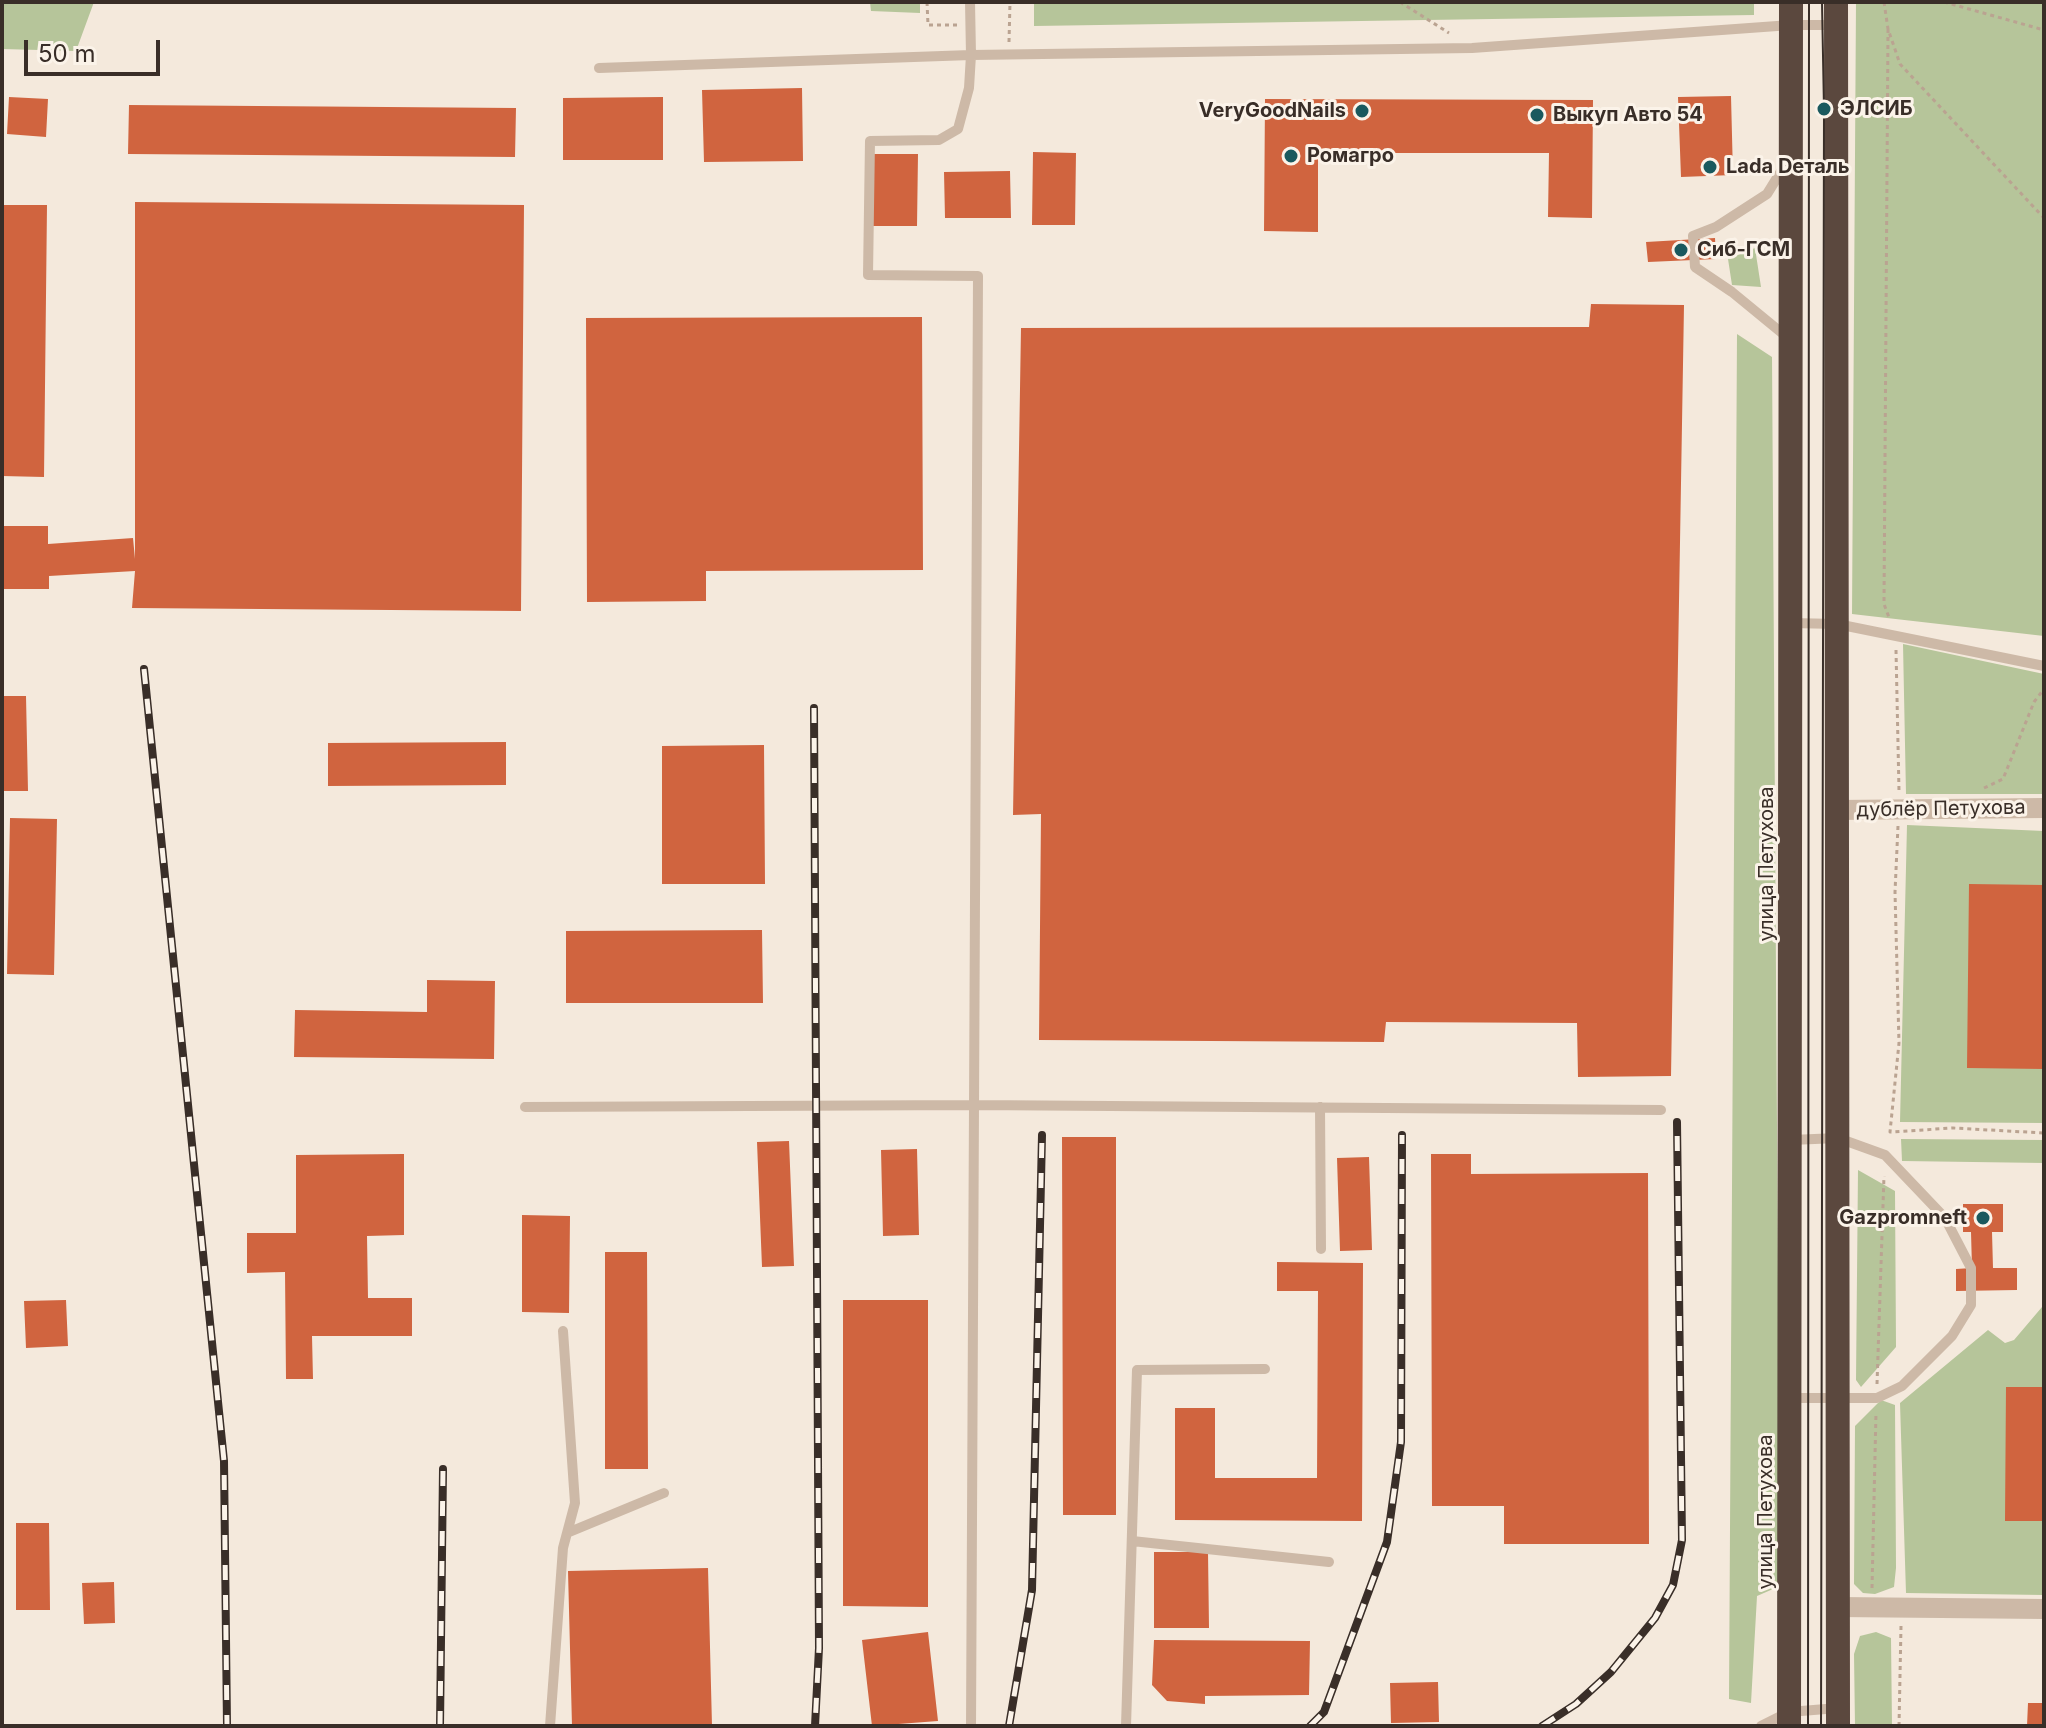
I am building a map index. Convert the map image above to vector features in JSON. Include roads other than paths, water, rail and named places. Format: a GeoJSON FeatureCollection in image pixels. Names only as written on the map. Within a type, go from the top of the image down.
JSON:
{"type":"FeatureCollection","features":[{"type":"Feature","properties":{"kind":"highway","name":"улица Петухова"},"geometry":{"type":"LineString","coordinates":[[1789,1719],[1791,14]]}},
{"type":"Feature","properties":{"kind":"highway"},"geometry":{"type":"LineString","coordinates":[[1836,14],[1838,1717]]}},
{"type":"Feature","properties":{"kind":"street","name":"дублёр Петухова"},"geometry":{"type":"LineString","coordinates":[[1837,810],[2044,808]]}},
{"type":"Feature","properties":{"kind":"street"},"geometry":{"type":"LineString","coordinates":[[1838,1607],[2044,1609]]}},
{"type":"Feature","properties":{"kind":"lane"},"geometry":{"type":"LineString","coordinates":[[970,2],[969,88],[958,129],[939,140],[870,141],[868,275],[978,276],[971,1726]]}},
{"type":"Feature","properties":{"kind":"lane"},"geometry":{"type":"LineString","coordinates":[[599,68],[971,55],[1472,48],[1791,14],[1836,14]]}},
{"type":"Feature","properties":{"kind":"lane"},"geometry":{"type":"LineString","coordinates":[[1791,157],[1767,194],[1716,227],[1693,236],[1695,267],[1732,292],[1791,340]]}},
{"type":"Feature","properties":{"kind":"lane"},"geometry":{"type":"LineString","coordinates":[[1791,623],[1837,624],[2044,666]]}},
{"type":"Feature","properties":{"kind":"lane"},"geometry":{"type":"LineString","coordinates":[[525,1107],[973,1105],[1661,1110]]}},
{"type":"Feature","properties":{"kind":"lane"},"geometry":{"type":"LineString","coordinates":[[1320,1107],[1321,1249]]}},
{"type":"Feature","properties":{"kind":"lane"},"geometry":{"type":"LineString","coordinates":[[1791,1140],[1838,1138],[1885,1155],[1945,1218],[1971,1268],[1971,1305],[1952,1336],[1902,1386],[1877,1398],[1791,1398]]}},
{"type":"Feature","properties":{"kind":"lane"},"geometry":{"type":"LineString","coordinates":[[550,1726],[563,1548],[575,1503],[563,1331]]}},
{"type":"Feature","properties":{"kind":"lane"},"geometry":{"type":"LineString","coordinates":[[1126,1726],[1137,1370],[1265,1369]]}},
{"type":"Feature","properties":{"kind":"lane"},"geometry":{"type":"LineString","coordinates":[[567,1533],[664,1493]]}},
{"type":"Feature","properties":{"kind":"lane"},"geometry":{"type":"LineString","coordinates":[[1132,1541],[1329,1562]]}},
{"type":"Feature","properties":{"kind":"lane"},"geometry":{"type":"LineString","coordinates":[[1761,1726],[1789,1719],[1838,1717]]}},
{"type":"Feature","properties":{"kind":"tram line"},"geometry":{"type":"LineString","coordinates":[[1808,1726],[1809,2]]}},
{"type":"Feature","properties":{"kind":"tram line"},"geometry":{"type":"LineString","coordinates":[[1821,1726],[1822,2]]}},
{"type":"Feature","properties":{"kind":"railway"},"geometry":{"type":"LineString","coordinates":[[144,669],[224,1461],[227,1726]]}},
{"type":"Feature","properties":{"kind":"railway"},"geometry":{"type":"LineString","coordinates":[[814,708],[819,1648],[815,1726]]}},
{"type":"Feature","properties":{"kind":"railway"},"geometry":{"type":"LineString","coordinates":[[1542,1726],[1576,1704],[1611,1672],[1655,1618],[1673,1585],[1682,1540],[1677,1122]]}},
{"type":"Feature","properties":{"kind":"railway"},"geometry":{"type":"LineString","coordinates":[[1009,1726],[1032,1590],[1042,1135]]}},
{"type":"Feature","properties":{"kind":"railway"},"geometry":{"type":"LineString","coordinates":[[1310,1726],[1324,1712],[1387,1542],[1401,1442],[1402,1135]]}},
{"type":"Feature","properties":{"kind":"railway"},"geometry":{"type":"LineString","coordinates":[[440,1726],[443,1469]]}},
{"type":"Feature","properties":{"kind":"place","name":"ЭЛСИБ"},"geometry":{"type":"Point","coordinates":[1824,109]}},
{"type":"Feature","properties":{"kind":"place","name":"VeryGoodNails"},"geometry":{"type":"Point","coordinates":[1362,111]}},
{"type":"Feature","properties":{"kind":"place","name":"Выкуп Авто 54"},"geometry":{"type":"Point","coordinates":[1537,115]}},
{"type":"Feature","properties":{"kind":"place","name":"Ромагро"},"geometry":{"type":"Point","coordinates":[1291,156]}},
{"type":"Feature","properties":{"kind":"place","name":"Lada Dеталь"},"geometry":{"type":"Point","coordinates":[1710,167]}},
{"type":"Feature","properties":{"kind":"place","name":"Сиб-ГСМ"},"geometry":{"type":"Point","coordinates":[1681,250]}},
{"type":"Feature","properties":{"kind":"place","name":"Gazpromneft"},"geometry":{"type":"Point","coordinates":[1983,1218]}}]}
